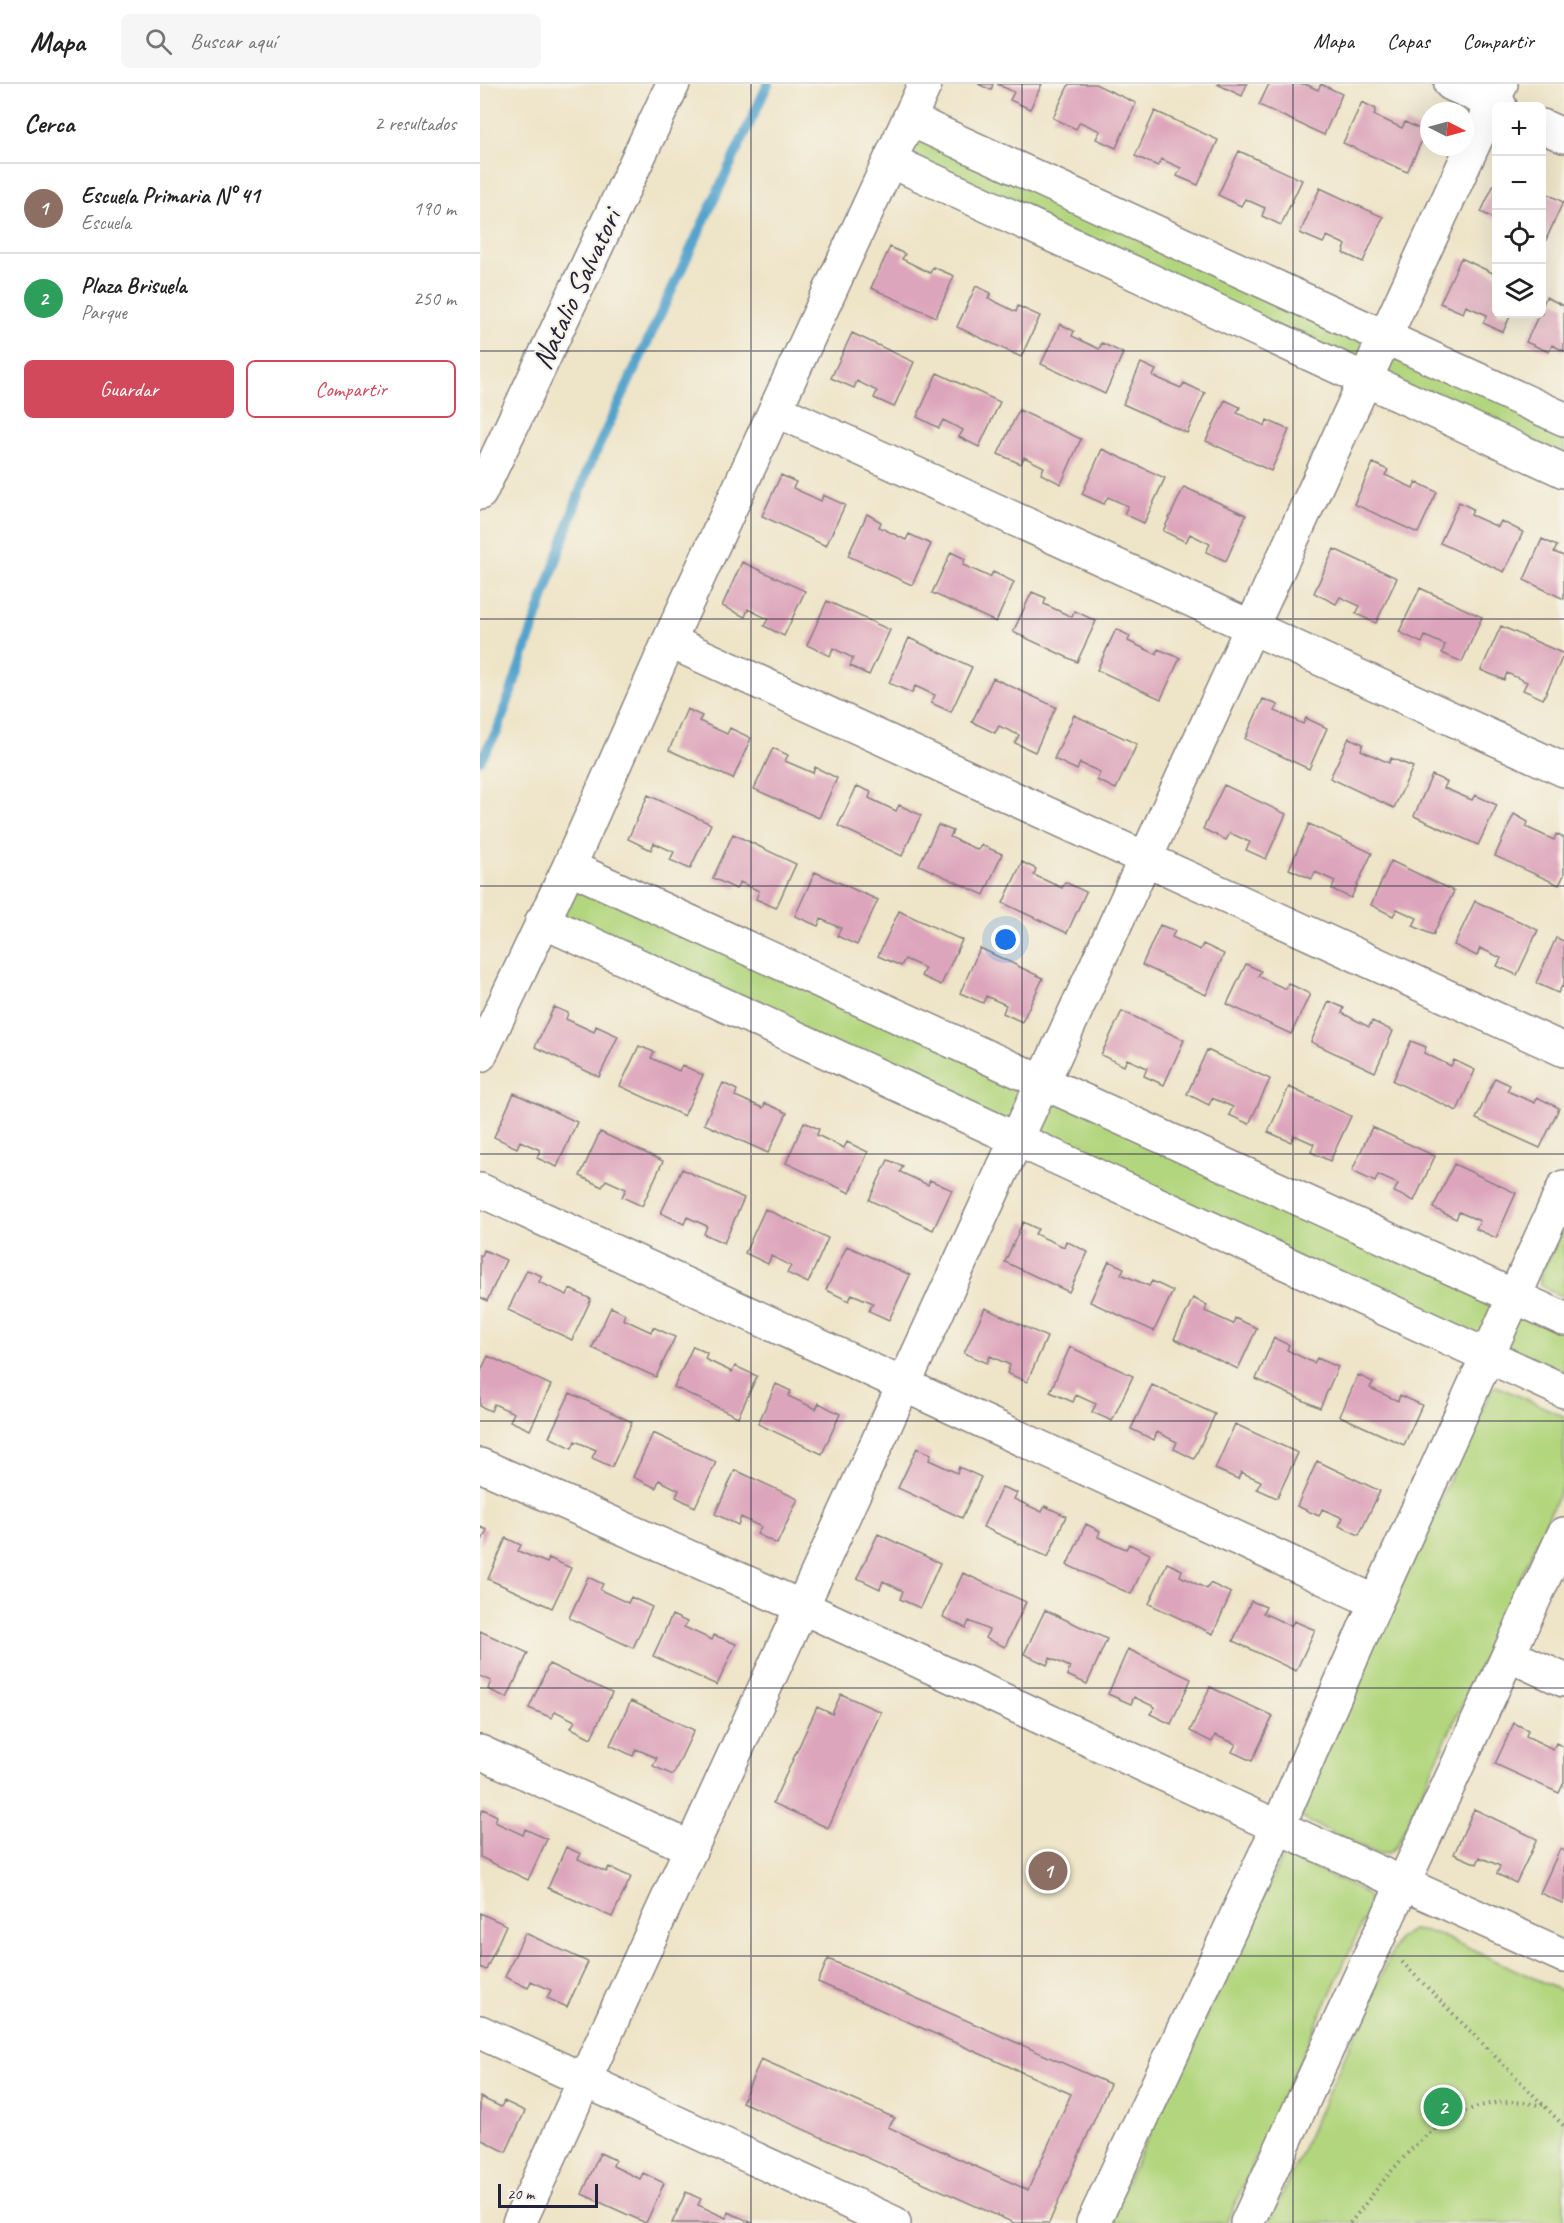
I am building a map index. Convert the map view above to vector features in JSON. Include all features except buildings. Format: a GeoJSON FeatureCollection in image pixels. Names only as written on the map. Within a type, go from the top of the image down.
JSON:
{"type":"FeatureCollection","features":[{"type":"Feature","properties":{"kind":"street","name":"Natalio Salvatori"},"geometry":{"type":"LineString","coordinates":[[480,493],[673,84]]}},
{"type":"Feature","properties":{"kind":"street"},"geometry":{"type":"LineString","coordinates":[[480,1055],[569,867],[669,641],[925,84]]}},
{"type":"Feature","properties":{"kind":"street"},"geometry":{"type":"LineString","coordinates":[[519,2223],[1365,379],[1498,98],[1451,84]]}},
{"type":"Feature","properties":{"kind":"street"},"geometry":{"type":"LineString","coordinates":[[909,119],[1564,419]]}},
{"type":"Feature","properties":{"kind":"street"},"geometry":{"type":"LineString","coordinates":[[1546,128],[1564,136]]}},
{"type":"Feature","properties":{"kind":"street"},"geometry":{"type":"LineString","coordinates":[[891,161],[1564,471]]}},
{"type":"Feature","properties":{"kind":"street"},"geometry":{"type":"LineString","coordinates":[[776,410],[1564,770]]}},
{"type":"Feature","properties":{"kind":"street"},"geometry":{"type":"LineString","coordinates":[[669,641],[1564,1050]]}},
{"type":"Feature","properties":{"kind":"street"},"geometry":{"type":"LineString","coordinates":[[569,867],[1564,1319]]}},
{"type":"Feature","properties":{"kind":"street"},"geometry":{"type":"LineString","coordinates":[[542,921],[1564,1390]]}},
{"type":"Feature","properties":{"kind":"street"},"geometry":{"type":"LineString","coordinates":[[1093,2223],[1278,1827],[1376,1602],[1564,1187]]}},
{"type":"Feature","properties":{"kind":"street"},"geometry":{"type":"LineString","coordinates":[[480,1190],[1376,1602]]}},
{"type":"Feature","properties":{"kind":"street"},"geometry":{"type":"LineString","coordinates":[[480,1465],[802,1607],[1278,1827],[1564,1956]]}},
{"type":"Feature","properties":{"kind":"street"},"geometry":{"type":"LineString","coordinates":[[1247,2223],[1564,1534]]}},
{"type":"Feature","properties":{"kind":"street"},"geometry":{"type":"LineString","coordinates":[[1509,1655],[1564,1680]]}},
{"type":"Feature","properties":{"kind":"street"},"geometry":{"type":"LineString","coordinates":[[480,1752],[691,1848]]}},
{"type":"Feature","properties":{"kind":"street"},"geometry":{"type":"LineString","coordinates":[[480,2031],[894,2223]]}},
{"type":"Feature","properties":{"kind":"path"},"geometry":{"type":"LineString","coordinates":[[1379,1938],[1564,2126]]}},
{"type":"Feature","properties":{"kind":"path"},"geometry":{"type":"LineString","coordinates":[[1350,2223],[1401,2160],[1424,2136],[1453,2116],[1491,2104],[1510,2102],[1543,2106]]}},
{"type":"Feature","properties":{"kind":"green space"},"geometry":{"type":"Polygon","coordinates":[[[909,119],[1564,419],[1564,471],[891,161],[909,119]]]}},
{"type":"Feature","properties":{"kind":"green space"},"geometry":{"type":"Polygon","coordinates":[[[569,867],[1564,1319],[1564,1391],[542,921],[569,867]]]}},
{"type":"Feature","properties":{"kind":"green space"},"geometry":{"type":"Polygon","coordinates":[[[1564,1226],[1564,1297],[1548,1290],[1540,1283],[1540,1277],[1564,1226]]]}},
{"type":"Feature","properties":{"kind":"green space"},"geometry":{"type":"Polygon","coordinates":[[[1496,1386],[1564,1416],[1564,1483],[1399,1841],[1390,1852],[1376,1853],[1299,1817],[1299,1800],[1492,1389],[1496,1386]]]}},
{"type":"Feature","properties":{"kind":"green space"},"geometry":{"type":"Polygon","coordinates":[[[1283,1855],[1359,1889],[1369,1897],[1370,1906],[1226,2223],[1107,2223],[1283,1855]]]}},
{"type":"Feature","properties":{"kind":"green space"},"geometry":{"type":"Polygon","coordinates":[[[1412,1930],[1435,1933],[1564,1992],[1564,2223],[1269,2223],[1398,1939],[1412,1930]]]}},
{"type":"Feature","properties":{"kind":"waterway"},"geometry":{"type":"LineString","coordinates":[[480,760],[497,732],[587,471],[768,84]]}},
{"type":"Feature","properties":{"kind":"place","name":"Escuela Primaria N° 41"},"geometry":{"type":"Point","coordinates":[1048,1871]}},
{"type":"Feature","properties":{"kind":"place","name":"Plaza Brisuela"},"geometry":{"type":"Point","coordinates":[1443,2107]}}]}
